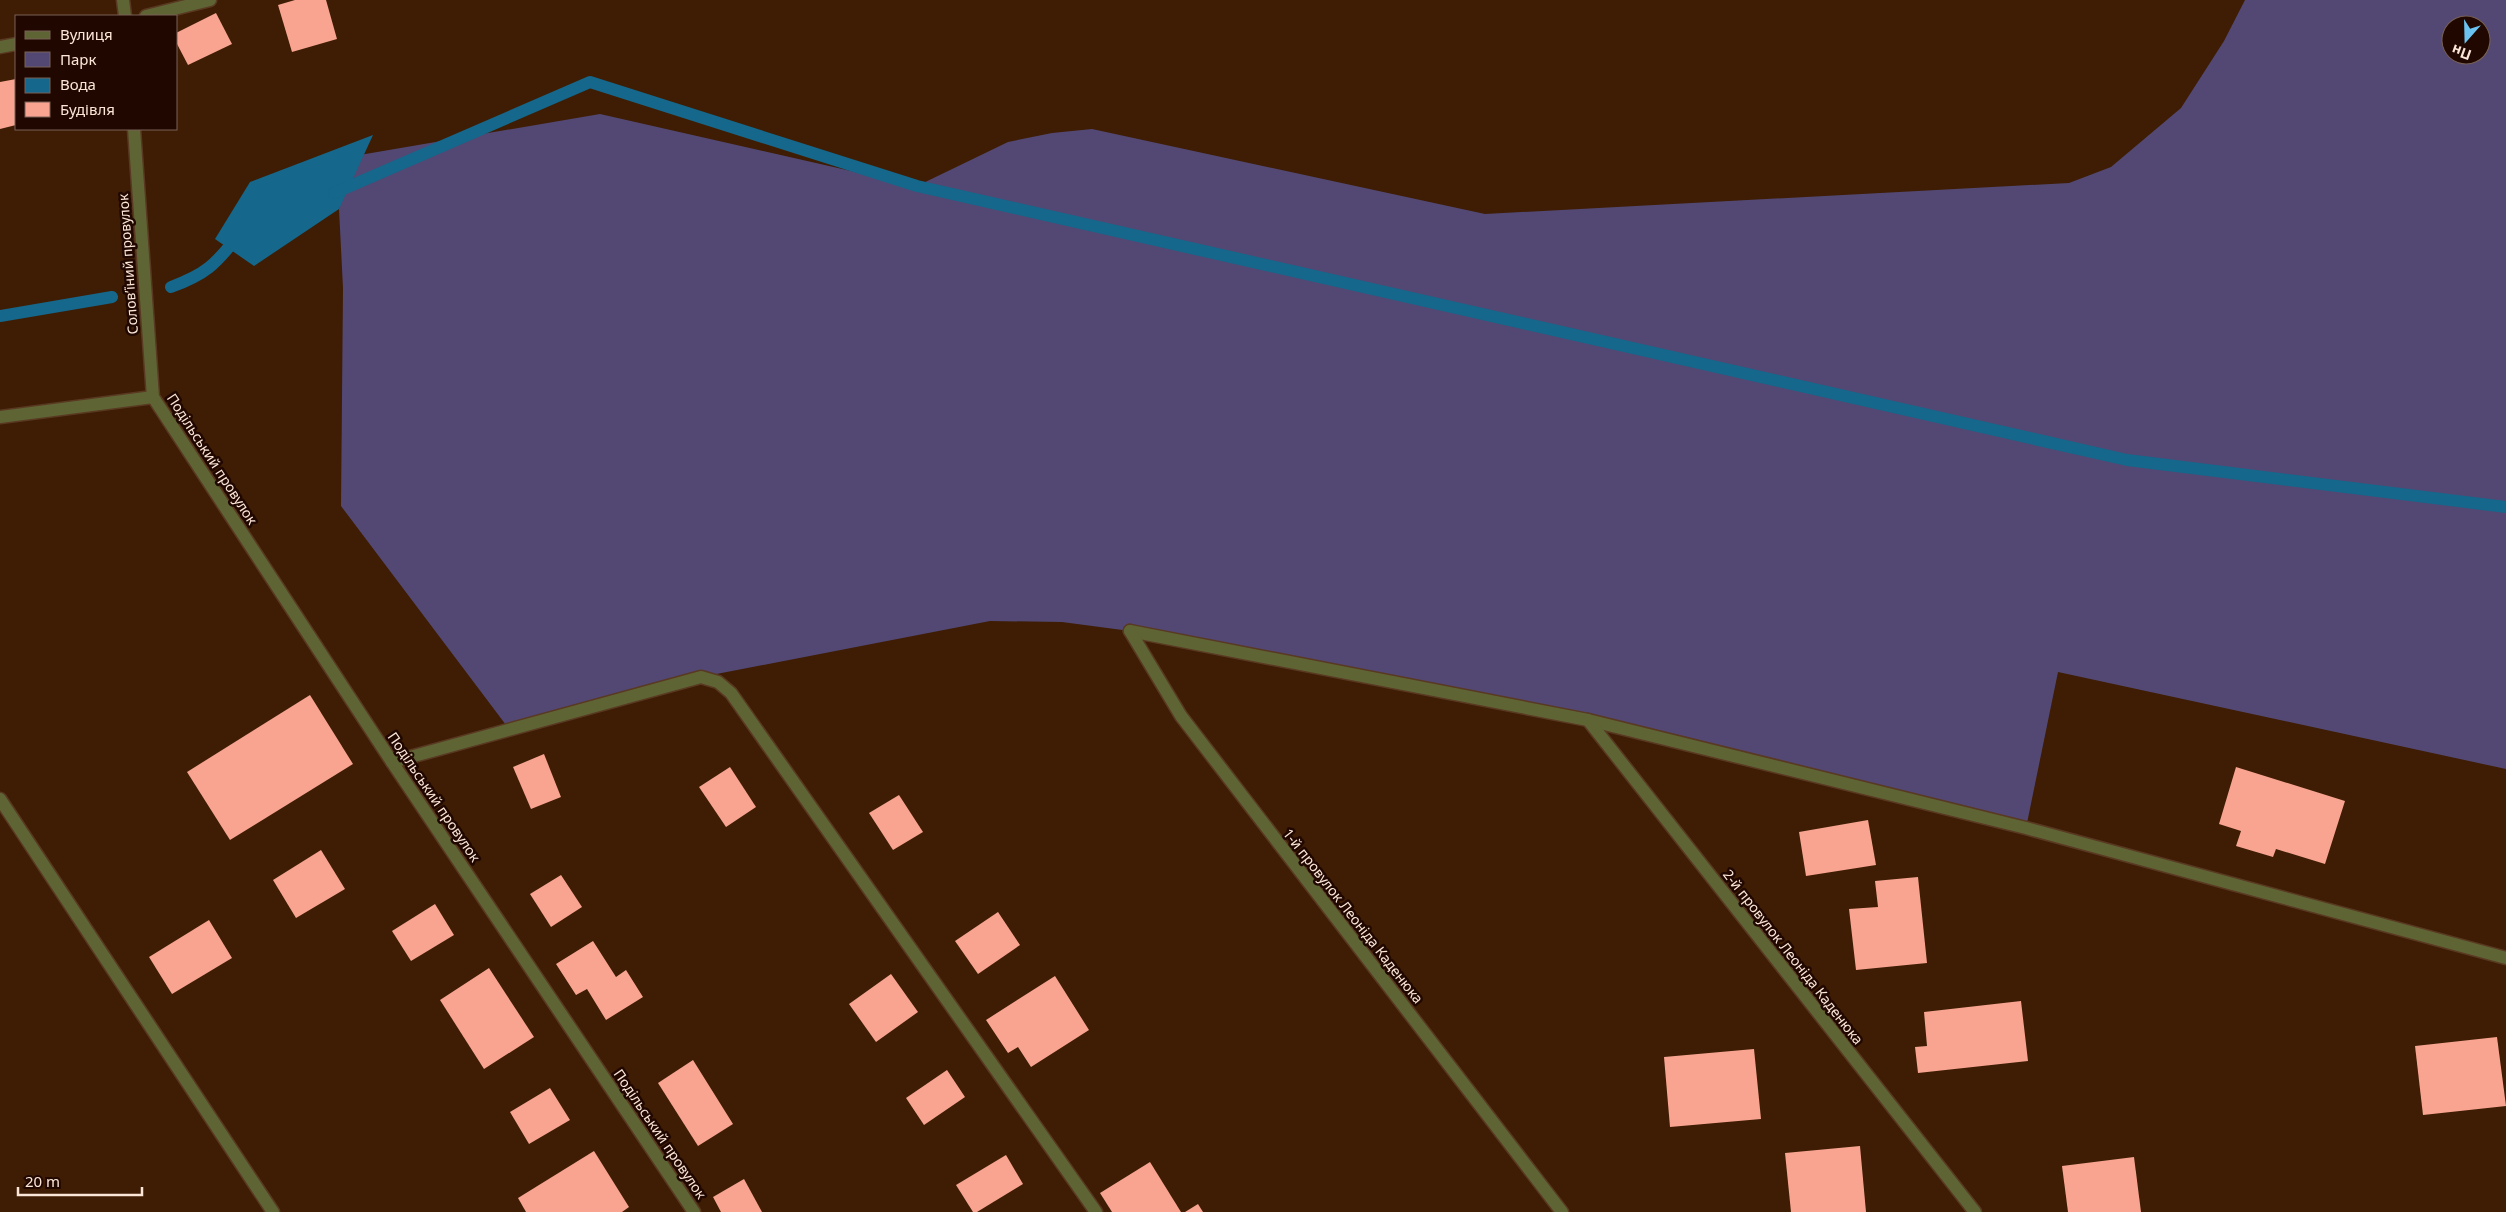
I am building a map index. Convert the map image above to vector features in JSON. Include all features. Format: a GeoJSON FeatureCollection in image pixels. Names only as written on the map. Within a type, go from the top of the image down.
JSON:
{"type":"FeatureCollection","features":[{"type":"Feature","properties":{"kind":"street"},"geometry":{"type":"LineString","coordinates":[[123,0],[125,15]]}},
{"type":"Feature","properties":{"kind":"street"},"geometry":{"type":"LineString","coordinates":[[150,15],[210,0]]}},
{"type":"Feature","properties":{"kind":"street"},"geometry":{"type":"LineString","coordinates":[[0,47],[15,44]]}},
{"type":"Feature","properties":{"kind":"street","name":"Соловʼїний провулок"},"geometry":{"type":"LineString","coordinates":[[134,130],[153,397]]}},
{"type":"Feature","properties":{"kind":"street"},"geometry":{"type":"LineString","coordinates":[[0,417],[153,397]]}},
{"type":"Feature","properties":{"kind":"street","name":"Подільський провулок"},"geometry":{"type":"LineString","coordinates":[[153,397],[392,762],[694,1212]]}},
{"type":"Feature","properties":{"kind":"street","name":"1-й провулок Леоніда Каденюка"},"geometry":{"type":"LineString","coordinates":[[1562,1212],[1181,716],[1130,631],[1588,720]]}},
{"type":"Feature","properties":{"kind":"street"},"geometry":{"type":"LineString","coordinates":[[392,762],[701,677],[718,682],[731,693],[1096,1212]]}},
{"type":"Feature","properties":{"kind":"street"},"geometry":{"type":"LineString","coordinates":[[1588,720],[2026,828],[2506,958]]}},
{"type":"Feature","properties":{"kind":"street","name":"2-й провулок Леоніда Каденюка"},"geometry":{"type":"LineString","coordinates":[[1588,720],[1975,1212]]}},
{"type":"Feature","properties":{"kind":"street"},"geometry":{"type":"LineString","coordinates":[[0,799],[273,1212]]}},
{"type":"Feature","properties":{"kind":"green space"},"geometry":{"type":"Polygon","coordinates":[[[2245,0],[2506,0],[2506,769],[2058,672],[2026,828],[1588,720],[1130,631],[1062,622],[990,621],[701,677],[509,729],[341,506],[343,288],[339,209],[348,157],[600,114],[917,186],[1008,142],[1052,133],[1092,129],[1485,214],[2069,183],[2111,167],[2181,108],[2224,41],[2245,0]]]}},
{"type":"Feature","properties":{"kind":"water"},"geometry":{"type":"Polygon","coordinates":[[[373,135],[339,209],[254,266],[215,239],[250,182],[373,135]]]}},
{"type":"Feature","properties":{"kind":"building"},"geometry":{"type":"Polygon","coordinates":[[[295,0],[326,0],[337,39],[292,52],[278,5],[295,0]]]}},
{"type":"Feature","properties":{"kind":"building"},"geometry":{"type":"Polygon","coordinates":[[[216,13],[232,44],[188,65],[178,46],[178,32],[216,13]]]}},
{"type":"Feature","properties":{"kind":"building"},"geometry":{"type":"Polygon","coordinates":[[[15,79],[15,125],[0,129],[0,82],[15,79]]]}},
{"type":"Feature","properties":{"kind":"building"},"geometry":{"type":"Polygon","coordinates":[[[310,695],[353,764],[230,840],[187,772],[310,695]]]}},
{"type":"Feature","properties":{"kind":"building"},"geometry":{"type":"Polygon","coordinates":[[[544,754],[561,797],[531,809],[513,767],[544,754]]]}},
{"type":"Feature","properties":{"kind":"building"},"geometry":{"type":"Polygon","coordinates":[[[730,767],[756,807],[726,827],[699,787],[730,767]]]}},
{"type":"Feature","properties":{"kind":"building"},"geometry":{"type":"Polygon","coordinates":[[[2236,767],[2345,801],[2325,864],[2276,849],[2273,857],[2236,846],[2241,831],[2219,824],[2236,767]]]}},
{"type":"Feature","properties":{"kind":"building"},"geometry":{"type":"Polygon","coordinates":[[[899,795],[923,832],[893,850],[869,813],[899,795]]]}},
{"type":"Feature","properties":{"kind":"building"},"geometry":{"type":"Polygon","coordinates":[[[1868,820],[1876,865],[1806,876],[1799,832],[1868,820]]]}},
{"type":"Feature","properties":{"kind":"building"},"geometry":{"type":"Polygon","coordinates":[[[321,850],[345,889],[296,918],[273,880],[321,850]]]}},
{"type":"Feature","properties":{"kind":"building"},"geometry":{"type":"Polygon","coordinates":[[[561,875],[582,907],[551,927],[530,894],[561,875]]]}},
{"type":"Feature","properties":{"kind":"building"},"geometry":{"type":"Polygon","coordinates":[[[1918,877],[1927,963],[1856,970],[1849,909],[1878,907],[1875,881],[1918,877]]]}},
{"type":"Feature","properties":{"kind":"building"},"geometry":{"type":"Polygon","coordinates":[[[435,904],[454,935],[411,961],[392,931],[435,904]]]}},
{"type":"Feature","properties":{"kind":"building"},"geometry":{"type":"Polygon","coordinates":[[[998,912],[1020,945],[978,974],[955,941],[998,912]]]}},
{"type":"Feature","properties":{"kind":"building"},"geometry":{"type":"Polygon","coordinates":[[[209,920],[232,958],[172,994],[149,957],[209,920]]]}},
{"type":"Feature","properties":{"kind":"building"},"geometry":{"type":"Polygon","coordinates":[[[593,941],[616,977],[626,970],[643,997],[606,1020],[587,989],[576,995],[556,964],[593,941]]]}},
{"type":"Feature","properties":{"kind":"building"},"geometry":{"type":"Polygon","coordinates":[[[489,968],[534,1037],[484,1069],[440,1000],[489,968]]]}},
{"type":"Feature","properties":{"kind":"building"},"geometry":{"type":"Polygon","coordinates":[[[891,974],[918,1012],[876,1042],[849,1004],[891,974]]]}},
{"type":"Feature","properties":{"kind":"building"},"geometry":{"type":"Polygon","coordinates":[[[1055,976],[1089,1030],[1031,1067],[1018,1047],[1008,1053],[986,1020],[1055,976]]]}},
{"type":"Feature","properties":{"kind":"building"},"geometry":{"type":"Polygon","coordinates":[[[2021,1001],[2028,1061],[1918,1073],[1915,1047],[1927,1046],[1924,1012],[2021,1001]]]}},
{"type":"Feature","properties":{"kind":"building"},"geometry":{"type":"Polygon","coordinates":[[[2497,1037],[2506,1106],[2423,1115],[2415,1046],[2497,1037]]]}},
{"type":"Feature","properties":{"kind":"building"},"geometry":{"type":"Polygon","coordinates":[[[1754,1049],[1761,1119],[1670,1127],[1664,1057],[1754,1049]]]}},
{"type":"Feature","properties":{"kind":"building"},"geometry":{"type":"Polygon","coordinates":[[[693,1060],[733,1124],[698,1146],[658,1083],[693,1060]]]}},
{"type":"Feature","properties":{"kind":"building"},"geometry":{"type":"Polygon","coordinates":[[[947,1070],[965,1097],[924,1125],[906,1098],[947,1070]]]}},
{"type":"Feature","properties":{"kind":"building"},"geometry":{"type":"Polygon","coordinates":[[[550,1088],[570,1120],[529,1144],[510,1112],[550,1088]]]}},
{"type":"Feature","properties":{"kind":"building"},"geometry":{"type":"Polygon","coordinates":[[[1860,1146],[1866,1212],[1791,1212],[1785,1153],[1860,1146]]]}},
{"type":"Feature","properties":{"kind":"building"},"geometry":{"type":"Polygon","coordinates":[[[594,1151],[629,1207],[622,1212],[526,1212],[518,1198],[594,1151]]]}},
{"type":"Feature","properties":{"kind":"building"},"geometry":{"type":"Polygon","coordinates":[[[1006,1155],[1023,1184],[977,1212],[973,1212],[956,1185],[1006,1155]]]}},
{"type":"Feature","properties":{"kind":"building"},"geometry":{"type":"Polygon","coordinates":[[[2134,1157],[2141,1212],[2068,1212],[2062,1166],[2134,1157]]]}},
{"type":"Feature","properties":{"kind":"building"},"geometry":{"type":"Polygon","coordinates":[[[1150,1162],[1181,1212],[1112,1212],[1100,1193],[1150,1162]]]}},
{"type":"Feature","properties":{"kind":"building"},"geometry":{"type":"Polygon","coordinates":[[[744,1179],[762,1212],[721,1212],[713,1197],[744,1179]]]}},
{"type":"Feature","properties":{"kind":"building"},"geometry":{"type":"Polygon","coordinates":[[[1198,1204],[1203,1212],[1185,1212],[1198,1204]]]}},
{"type":"Feature","properties":{"kind":"waterway"},"geometry":{"type":"LineString","coordinates":[[334,193],[590,82],[917,186],[2127,460],[2506,507]]}},
{"type":"Feature","properties":{"kind":"waterway"},"geometry":{"type":"LineString","coordinates":[[171,287],[202,273],[223,254],[238,236]]}},
{"type":"Feature","properties":{"kind":"waterway"},"geometry":{"type":"LineString","coordinates":[[0,316],[112,297]]}}]}
